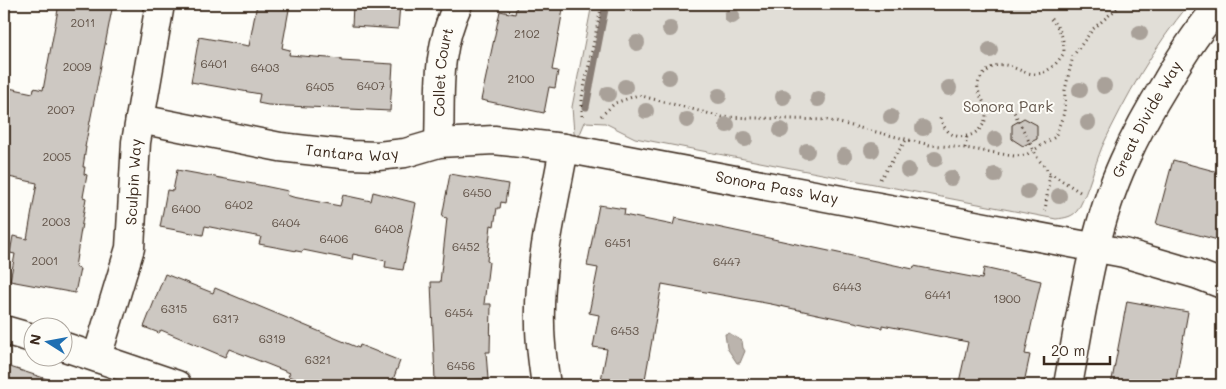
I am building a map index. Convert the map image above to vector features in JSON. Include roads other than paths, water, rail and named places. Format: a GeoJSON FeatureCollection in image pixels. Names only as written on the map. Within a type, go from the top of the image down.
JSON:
{"type":"FeatureCollection","features":[{"type":"Feature","properties":{"kind":"street","name":"Sculpin Way"},"geometry":{"type":"LineString","coordinates":[[97,357],[130,248],[134,162],[160,4]]}},
{"type":"Feature","properties":{"kind":"street","name":"Collet Court"},"geometry":{"type":"LineString","coordinates":[[439,143],[439,75],[442,50],[458,4]]}},
{"type":"Feature","properties":{"kind":"street","name":"Great Divide Way"},"geometry":{"type":"LineString","coordinates":[[1068,385],[1088,279],[1123,163],[1146,116],[1178,63],[1221,4]]}},
{"type":"Feature","properties":{"kind":"street","name":"Tantara Way"},"geometry":{"type":"LineString","coordinates":[[140,119],[280,146],[352,155],[405,153],[439,143],[494,140],[564,148]]}},
{"type":"Feature","properties":{"kind":"street","name":"Sonora Pass Way"},"geometry":{"type":"LineString","coordinates":[[564,148],[1096,248],[1146,259],[1222,284]]}},
{"type":"Feature","properties":{"kind":"street"},"geometry":{"type":"LineString","coordinates":[[546,385],[540,324],[541,294],[545,254],[564,148]]}},
{"type":"Feature","properties":{"kind":"street"},"geometry":{"type":"LineString","coordinates":[[4,330],[22,335]]}},
{"type":"Feature","properties":{"kind":"street"},"geometry":{"type":"LineString","coordinates":[[72,349],[177,385]]}},
{"type":"Feature","properties":{"kind":"waterway"},"geometry":{"type":"LineString","coordinates":[[586,107],[606,4]]}},
{"type":"Feature","properties":{"kind":"park label","name":"Sonora Park"},"geometry":{"type":"Point","coordinates":[1008,107]}}]}
